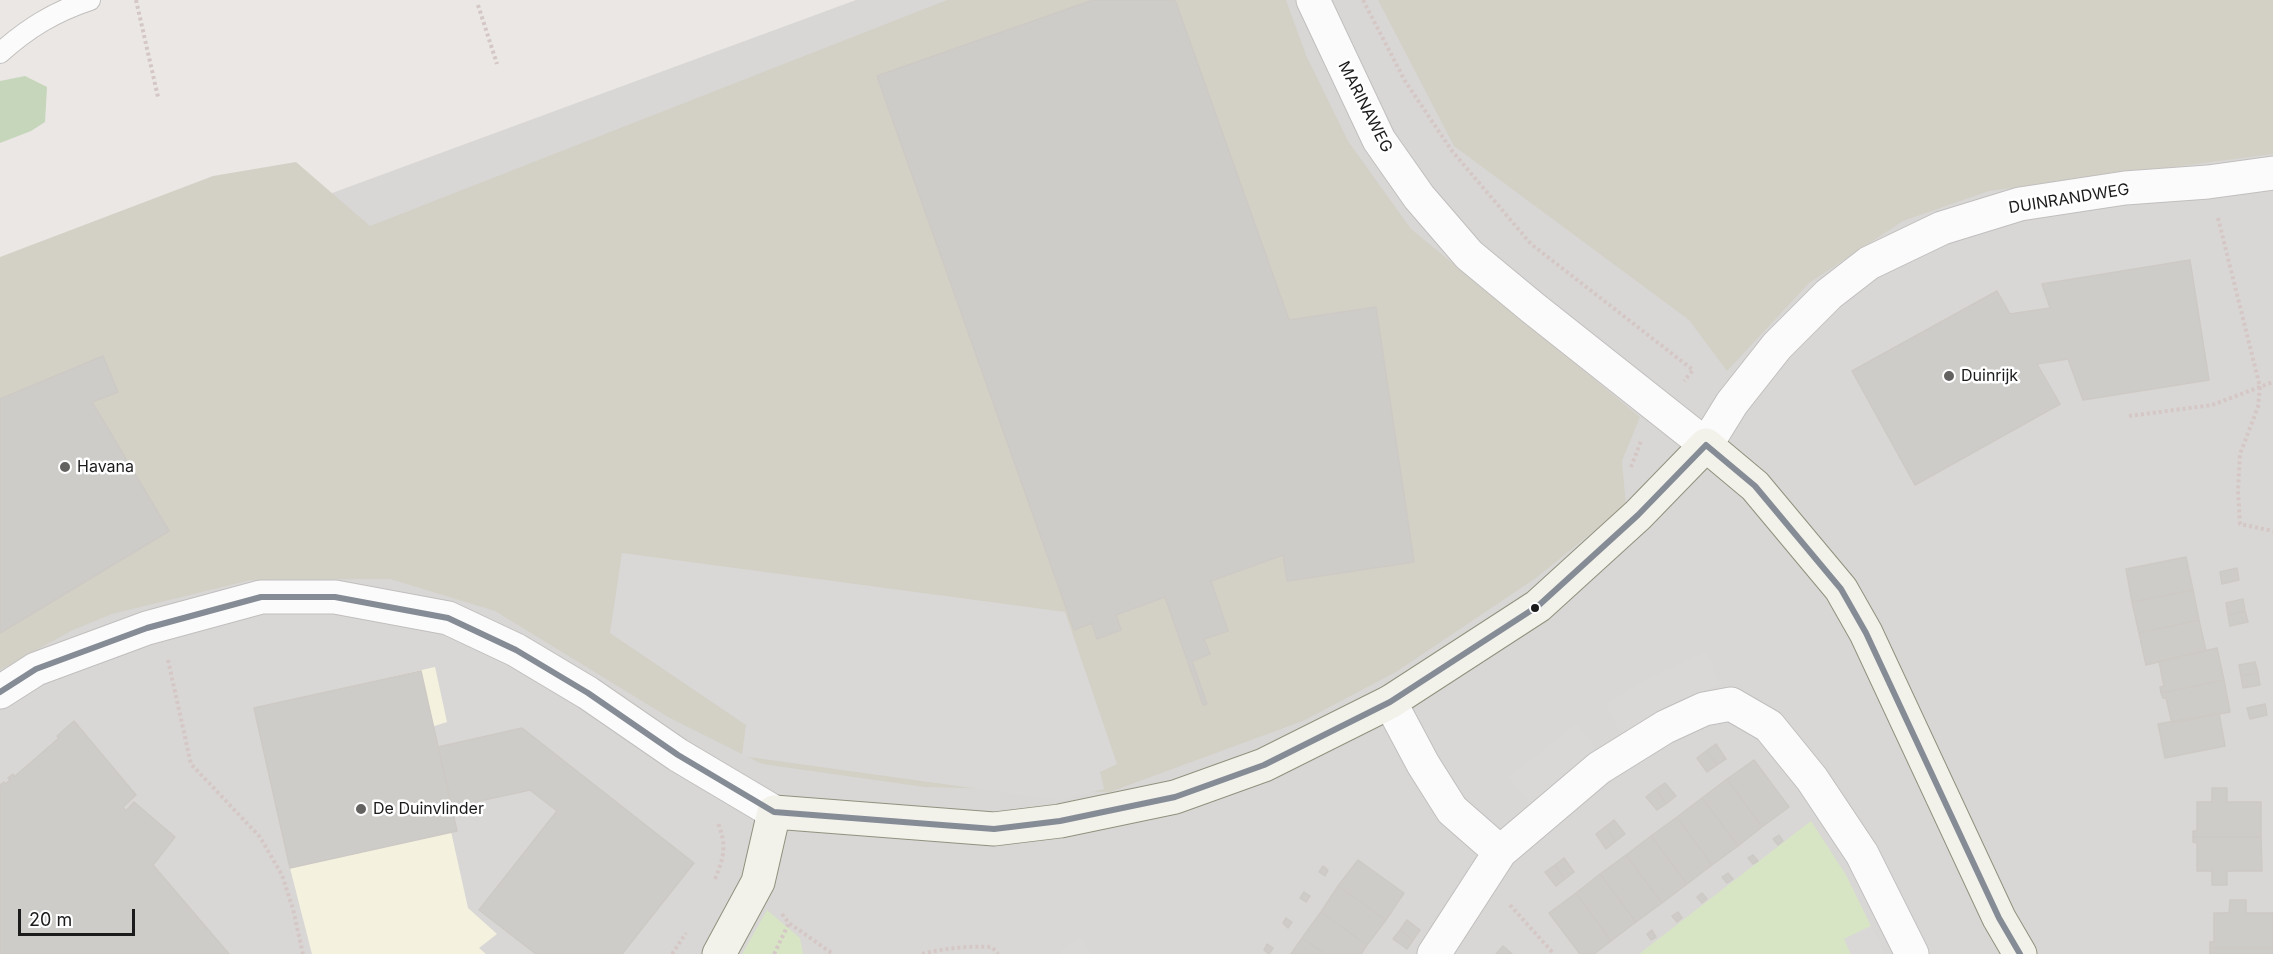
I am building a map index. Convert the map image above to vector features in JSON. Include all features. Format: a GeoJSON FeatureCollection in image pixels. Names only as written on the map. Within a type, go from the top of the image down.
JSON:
{"type":"FeatureCollection","features":[{"type":"Feature","properties":{"kind":"street","name":"MARINAWEG"},"geometry":{"type":"LineString","coordinates":[[1313,0],[1379,140],[1419,197],[1462,246],[1533,308],[1755,486],[1841,589],[1866,633],[1999,918],[2020,954]]}},
{"type":"Feature","properties":{"kind":"street","name":"DUINRANDWEG"},"geometry":{"type":"LineString","coordinates":[[1706,445],[1732,403],[1777,346],[1829,294],[1869,263],[1942,228],[2020,204],[2125,189],[2208,182],[2273,173]]}},
{"type":"Feature","properties":{"kind":"street"},"geometry":{"type":"LineString","coordinates":[[0,692],[36,669],[161,624],[261,597],[335,597],[448,618],[526,656],[588,693],[678,755],[774,812],[994,829],[1060,821],[1175,796],[1264,765],[1390,702],[1538,606],[1638,515],[1706,445]]}},
{"type":"Feature","properties":{"kind":"street"},"geometry":{"type":"LineString","coordinates":[[1390,702],[1423,764],[1452,810],[1493,865]]}},
{"type":"Feature","properties":{"kind":"street"},"geometry":{"type":"LineString","coordinates":[[1434,954],[1493,865],[1599,768],[1665,727],[1704,709],[1731,704],[1769,726],[1812,779],[1863,854],[1912,954]]}},
{"type":"Feature","properties":{"kind":"street"},"geometry":{"type":"LineString","coordinates":[[719,954],[758,882],[774,812]]}},
{"type":"Feature","properties":{"kind":"lane"},"geometry":{"type":"LineString","coordinates":[[0,52],[24,32],[63,9],[90,0]]}},
{"type":"Feature","properties":{"kind":"path"},"geometry":{"type":"LineString","coordinates":[[136,0],[158,98]]}},
{"type":"Feature","properties":{"kind":"path"},"geometry":{"type":"LineString","coordinates":[[1363,0],[1406,81],[1452,151],[1531,244],[1693,370]]}},
{"type":"Feature","properties":{"kind":"path"},"geometry":{"type":"LineString","coordinates":[[478,5],[497,64]]}},
{"type":"Feature","properties":{"kind":"path"},"geometry":{"type":"LineString","coordinates":[[2208,182],[2260,387],[2258,407],[2240,454],[2238,490],[2240,524],[2273,531]]}},
{"type":"Feature","properties":{"kind":"path"},"geometry":{"type":"LineString","coordinates":[[2129,416],[2211,405],[2273,382]]}},
{"type":"Feature","properties":{"kind":"path"},"geometry":{"type":"LineString","coordinates":[[161,624],[174,695],[191,764],[260,837],[282,875],[290,897],[303,954]]}},
{"type":"Feature","properties":{"kind":"path"},"geometry":{"type":"LineString","coordinates":[[711,886],[724,858],[724,838],[717,820],[714,796],[717,778]]}},
{"type":"Feature","properties":{"kind":"path"},"geometry":{"type":"LineString","coordinates":[[1493,865],[1554,954]]}},
{"type":"Feature","properties":{"kind":"path"},"geometry":{"type":"LineString","coordinates":[[758,882],[789,923],[833,954]]}},
{"type":"Feature","properties":{"kind":"path"},"geometry":{"type":"LineString","coordinates":[[774,954],[789,923]]}},
{"type":"Feature","properties":{"kind":"path"},"geometry":{"type":"LineString","coordinates":[[672,954],[691,925]]}},
{"type":"Feature","properties":{"kind":"path"},"geometry":{"type":"LineString","coordinates":[[922,954],[946,948],[972,946],[992,947],[998,954]]}},
{"type":"Feature","properties":{"kind":"shaded area"},"geometry":{"type":"Polygon","coordinates":[[[856,0],[2273,0],[2273,954],[0,954],[0,336],[126,269],[856,0]]]}},
{"type":"Feature","properties":{"kind":"shaded area"},"geometry":{"type":"Polygon","coordinates":[[[947,0],[1286,0],[1306,55],[1348,141],[1411,229],[1640,417],[1622,461],[1626,505],[1536,578],[1396,672],[1303,721],[1110,792],[924,787],[762,764],[668,717],[495,611],[390,579],[251,580],[112,614],[73,630],[0,670],[0,257],[213,176],[296,162],[370,226],[947,0]]]}},
{"type":"Feature","properties":{"kind":"shaded area"},"geometry":{"type":"Polygon","coordinates":[[[1378,0],[2273,0],[2273,154],[1989,191],[1903,221],[1809,283],[1727,371],[1689,320],[1454,146],[1378,0]]]}},
{"type":"Feature","properties":{"kind":"shaded area"},"geometry":{"type":"Polygon","coordinates":[[[622,553],[1065,612],[1117,764],[1100,772],[1104,789],[1059,800],[742,756],[746,725],[610,633],[622,553]]]}},
{"type":"Feature","properties":{"kind":"shaded area"},"geometry":{"type":"Polygon","coordinates":[[[1706,652],[1720,684],[1681,699],[1621,734],[1606,704],[1643,681],[1706,652]]]}},
{"type":"Feature","properties":{"kind":"shaded area","name":"De Duinvlinder"},"geometry":{"type":"Polygon","coordinates":[[[435,667],[447,722],[428,728],[468,908],[497,934],[479,948],[486,954],[312,954],[254,708],[435,667]]]}},
{"type":"Feature","properties":{"kind":"shaded area"},"geometry":{"type":"Polygon","coordinates":[[[1577,723],[1598,751],[1529,804],[1508,777],[1577,723]]]}},
{"type":"Feature","properties":{"kind":"shaded area"},"geometry":{"type":"Polygon","coordinates":[[[1871,926],[1885,954],[1851,954],[1844,939],[1871,926]]]}},
{"type":"Feature","properties":{"kind":"shaded area"},"geometry":{"type":"Polygon","coordinates":[[[1080,936],[1092,954],[1057,954],[1080,936]]]}},
{"type":"Feature","properties":{"kind":"green space"},"geometry":{"type":"Polygon","coordinates":[[[25,76],[47,87],[45,122],[31,131],[0,143],[0,81],[25,76]]]}},
{"type":"Feature","properties":{"kind":"green space"},"geometry":{"type":"Polygon","coordinates":[[[1811,821],[1846,875],[1871,926],[1844,939],[1851,954],[1639,954],[1811,821]]]}},
{"type":"Feature","properties":{"kind":"green space"},"geometry":{"type":"Polygon","coordinates":[[[767,910],[800,938],[803,954],[742,954],[767,910]]]}},
{"type":"Feature","properties":{"kind":"building"},"geometry":{"type":"Polygon","coordinates":[[[1093,0],[1175,0],[1289,320],[1376,307],[1414,562],[1287,581],[1283,555],[1211,581],[1228,631],[1204,639],[1210,654],[1192,661],[1207,704],[1203,705],[1165,597],[1116,615],[1121,630],[1097,639],[1092,623],[1074,630],[877,76],[1093,0]]]}},
{"type":"Feature","properties":{"kind":"building","name":"Duinrijk"},"geometry":{"type":"Polygon","coordinates":[[[2190,260],[2209,380],[2083,400],[2068,359],[2037,364],[2060,404],[1915,485],[1852,371],[1997,291],[2010,314],[2050,308],[2042,284],[2190,260]]]}},
{"type":"Feature","properties":{"kind":"building","name":"Havana"},"geometry":{"type":"Polygon","coordinates":[[[103,356],[118,392],[92,402],[169,531],[0,633],[0,399],[103,356]]]}},
{"type":"Feature","properties":{"kind":"building"},"geometry":{"type":"Polygon","coordinates":[[[2186,557],[2193,590],[2132,602],[2126,569],[2186,557]]]}},
{"type":"Feature","properties":{"kind":"building"},"geometry":{"type":"Polygon","coordinates":[[[2237,568],[2239,580],[2222,584],[2220,572],[2237,568]]]}},
{"type":"Feature","properties":{"kind":"building"},"geometry":{"type":"Polygon","coordinates":[[[2193,590],[2199,620],[2139,633],[2132,602],[2193,590]]]}},
{"type":"Feature","properties":{"kind":"building"},"geometry":{"type":"Polygon","coordinates":[[[2243,599],[2245,611],[2228,615],[2226,603],[2243,599]]]}},
{"type":"Feature","properties":{"kind":"building"},"geometry":{"type":"Polygon","coordinates":[[[2245,611],[2248,622],[2230,626],[2228,615],[2245,611]]]}},
{"type":"Feature","properties":{"kind":"building"},"geometry":{"type":"Polygon","coordinates":[[[2199,620],[2206,651],[2146,665],[2139,633],[2199,620]]]}},
{"type":"Feature","properties":{"kind":"building"},"geometry":{"type":"Polygon","coordinates":[[[2217,648],[2224,680],[2161,693],[2160,687],[2164,686],[2159,661],[2217,648]]]}},
{"type":"Feature","properties":{"kind":"building"},"geometry":{"type":"Polygon","coordinates":[[[2255,662],[2258,673],[2241,676],[2239,665],[2255,662]]]}},
{"type":"Feature","properties":{"kind":"building"},"geometry":{"type":"Polygon","coordinates":[[[421,671],[457,831],[290,868],[254,708],[421,671]]]}},
{"type":"Feature","properties":{"kind":"building"},"geometry":{"type":"Polygon","coordinates":[[[2258,673],[2260,685],[2243,688],[2241,676],[2258,673]]]}},
{"type":"Feature","properties":{"kind":"building"},"geometry":{"type":"Polygon","coordinates":[[[2224,680],[2230,712],[2172,723],[2166,698],[2163,698],[2161,693],[2224,680]]]}},
{"type":"Feature","properties":{"kind":"building"},"geometry":{"type":"Polygon","coordinates":[[[2265,704],[2267,715],[2250,719],[2247,708],[2265,704]]]}},
{"type":"Feature","properties":{"kind":"building"},"geometry":{"type":"Polygon","coordinates":[[[2219,713],[2225,746],[2165,758],[2158,724],[2219,713]]]}},
{"type":"Feature","properties":{"kind":"building"},"geometry":{"type":"Polygon","coordinates":[[[74,721],[136,795],[123,807],[126,811],[134,802],[175,837],[153,865],[229,954],[0,954],[0,785],[10,780],[8,778],[13,774],[14,777],[59,738],[57,736],[74,721]]]}},
{"type":"Feature","properties":{"kind":"building"},"geometry":{"type":"Polygon","coordinates":[[[522,728],[694,863],[622,954],[536,954],[479,910],[557,811],[530,790],[452,807],[438,747],[522,728]]]}},
{"type":"Feature","properties":{"kind":"building"},"geometry":{"type":"Polygon","coordinates":[[[1716,744],[1726,759],[1717,765],[1706,751],[1716,744]]]}},
{"type":"Feature","properties":{"kind":"building"},"geometry":{"type":"Polygon","coordinates":[[[1706,751],[1717,765],[1707,772],[1697,758],[1706,751]]]}},
{"type":"Feature","properties":{"kind":"building"},"geometry":{"type":"Polygon","coordinates":[[[1754,760],[1789,807],[1762,827],[1727,779],[1754,760]]]}},
{"type":"Feature","properties":{"kind":"building"},"geometry":{"type":"Polygon","coordinates":[[[1727,779],[1762,827],[1738,846],[1702,798],[1727,779]]]}},
{"type":"Feature","properties":{"kind":"building"},"geometry":{"type":"Polygon","coordinates":[[[1665,783],[1676,796],[1666,804],[1656,789],[1665,783]]]}},
{"type":"Feature","properties":{"kind":"building"},"geometry":{"type":"Polygon","coordinates":[[[2212,788],[2227,788],[2227,802],[2261,802],[2261,837],[2193,837],[2193,831],[2197,831],[2197,802],[2212,802],[2212,788]]]}},
{"type":"Feature","properties":{"kind":"building"},"geometry":{"type":"Polygon","coordinates":[[[1656,789],[1666,804],[1657,810],[1646,797],[1656,789]]]}},
{"type":"Feature","properties":{"kind":"building"},"geometry":{"type":"Polygon","coordinates":[[[1702,798],[1738,846],[1712,865],[1677,817],[1702,798]]]}},
{"type":"Feature","properties":{"kind":"building"},"geometry":{"type":"Polygon","coordinates":[[[1677,817],[1712,865],[1687,884],[1651,836],[1677,817]]]}},
{"type":"Feature","properties":{"kind":"building"},"geometry":{"type":"Polygon","coordinates":[[[1614,820],[1625,834],[1616,841],[1605,827],[1614,820]]]}},
{"type":"Feature","properties":{"kind":"building"},"geometry":{"type":"Polygon","coordinates":[[[1605,827],[1616,841],[1606,849],[1596,834],[1605,827]]]}},
{"type":"Feature","properties":{"kind":"building"},"geometry":{"type":"Polygon","coordinates":[[[1779,835],[1783,841],[1778,845],[1773,839],[1779,835]]]}},
{"type":"Feature","properties":{"kind":"building"},"geometry":{"type":"Polygon","coordinates":[[[1651,836],[1687,884],[1662,903],[1626,855],[1651,836]]]}},
{"type":"Feature","properties":{"kind":"building"},"geometry":{"type":"Polygon","coordinates":[[[2193,837],[2261,837],[2262,871],[2227,871],[2227,885],[2212,885],[2212,871],[2197,871],[2197,843],[2193,842],[2193,837]]]}},
{"type":"Feature","properties":{"kind":"building"},"geometry":{"type":"Polygon","coordinates":[[[1626,855],[1662,903],[1636,922],[1600,874],[1626,855]]]}},
{"type":"Feature","properties":{"kind":"building"},"geometry":{"type":"Polygon","coordinates":[[[1753,855],[1758,861],[1753,864],[1748,858],[1753,855]]]}},
{"type":"Feature","properties":{"kind":"building"},"geometry":{"type":"Polygon","coordinates":[[[1564,858],[1574,872],[1565,879],[1555,865],[1564,858]]]}},
{"type":"Feature","properties":{"kind":"building"},"geometry":{"type":"Polygon","coordinates":[[[1358,860],[1404,893],[1386,920],[1338,886],[1358,860]]]}},
{"type":"Feature","properties":{"kind":"building"},"geometry":{"type":"Polygon","coordinates":[[[1555,865],[1565,879],[1556,886],[1545,872],[1555,865]]]}},
{"type":"Feature","properties":{"kind":"building"},"geometry":{"type":"Polygon","coordinates":[[[1323,866],[1328,870],[1325,876],[1319,872],[1323,866]]]}},
{"type":"Feature","properties":{"kind":"building"},"geometry":{"type":"Polygon","coordinates":[[[1728,873],[1733,879],[1727,883],[1722,877],[1728,873]]]}},
{"type":"Feature","properties":{"kind":"building"},"geometry":{"type":"Polygon","coordinates":[[[1600,874],[1636,922],[1611,941],[1576,893],[1600,874]]]}},
{"type":"Feature","properties":{"kind":"building"},"geometry":{"type":"Polygon","coordinates":[[[1338,886],[1386,920],[1367,945],[1321,912],[1338,886]]]}},
{"type":"Feature","properties":{"kind":"building"},"geometry":{"type":"Polygon","coordinates":[[[1304,892],[1310,896],[1306,902],[1300,898],[1304,892]]]}},
{"type":"Feature","properties":{"kind":"building"},"geometry":{"type":"Polygon","coordinates":[[[1576,893],[1611,941],[1594,954],[1580,954],[1549,913],[1576,893]]]}},
{"type":"Feature","properties":{"kind":"building"},"geometry":{"type":"Polygon","coordinates":[[[1702,893],[1707,899],[1702,903],[1697,897],[1702,893]]]}},
{"type":"Feature","properties":{"kind":"building"},"geometry":{"type":"Polygon","coordinates":[[[2230,900],[2246,900],[2246,913],[2273,913],[2273,948],[2210,948],[2210,942],[2214,942],[2214,913],[2229,913],[2230,900]]]}},
{"type":"Feature","properties":{"kind":"building"},"geometry":{"type":"Polygon","coordinates":[[[1321,912],[1367,945],[1361,954],[1325,954],[1302,938],[1321,912]]]}},
{"type":"Feature","properties":{"kind":"building"},"geometry":{"type":"Polygon","coordinates":[[[1678,912],[1682,918],[1677,922],[1672,916],[1678,912]]]}},
{"type":"Feature","properties":{"kind":"building"},"geometry":{"type":"Polygon","coordinates":[[[1286,918],[1292,922],[1288,928],[1283,923],[1286,918]]]}},
{"type":"Feature","properties":{"kind":"building"},"geometry":{"type":"Polygon","coordinates":[[[1407,920],[1420,930],[1413,940],[1400,930],[1407,920]]]}},
{"type":"Feature","properties":{"kind":"building"},"geometry":{"type":"Polygon","coordinates":[[[1400,930],[1413,940],[1407,949],[1393,939],[1400,930]]]}},
{"type":"Feature","properties":{"kind":"building"},"geometry":{"type":"Polygon","coordinates":[[[1652,930],[1656,937],[1651,940],[1647,934],[1652,930]]]}},
{"type":"Feature","properties":{"kind":"building"},"geometry":{"type":"Polygon","coordinates":[[[1302,938],[1325,954],[1291,954],[1302,938]]]}},
{"type":"Feature","properties":{"kind":"building"},"geometry":{"type":"Polygon","coordinates":[[[1267,944],[1273,948],[1269,954],[1264,950],[1267,944]]]}},
{"type":"Feature","properties":{"kind":"building"},"geometry":{"type":"Polygon","coordinates":[[[1503,946],[1512,954],[1496,954],[1503,946]]]}},
{"type":"Feature","properties":{"kind":"building"},"geometry":{"type":"Polygon","coordinates":[[[2210,948],[2273,948],[2273,954],[2210,954],[2210,948]]]}},
{"type":"Feature","properties":{"kind":"transit line"},"geometry":{"type":"LineString","coordinates":[[0,692],[36,669],[147,628],[261,597],[335,597],[448,618],[516,650],[588,693],[678,755],[774,812],[994,829],[1060,821],[1175,797],[1264,765],[1390,702],[1538,606],[1638,515],[1706,445],[1755,486],[1841,589],[1866,633],[1999,918],[2020,954]]}},
{"type":"Feature","properties":{"kind":"place","name":"Duinrijk"},"geometry":{"type":"Point","coordinates":[1949,376]}},
{"type":"Feature","properties":{"kind":"place","name":"Havana"},"geometry":{"type":"Point","coordinates":[65,467]}},
{"type":"Feature","properties":{"kind":"place","name":"De Duinvlinder"},"geometry":{"type":"Point","coordinates":[361,809]}}]}
